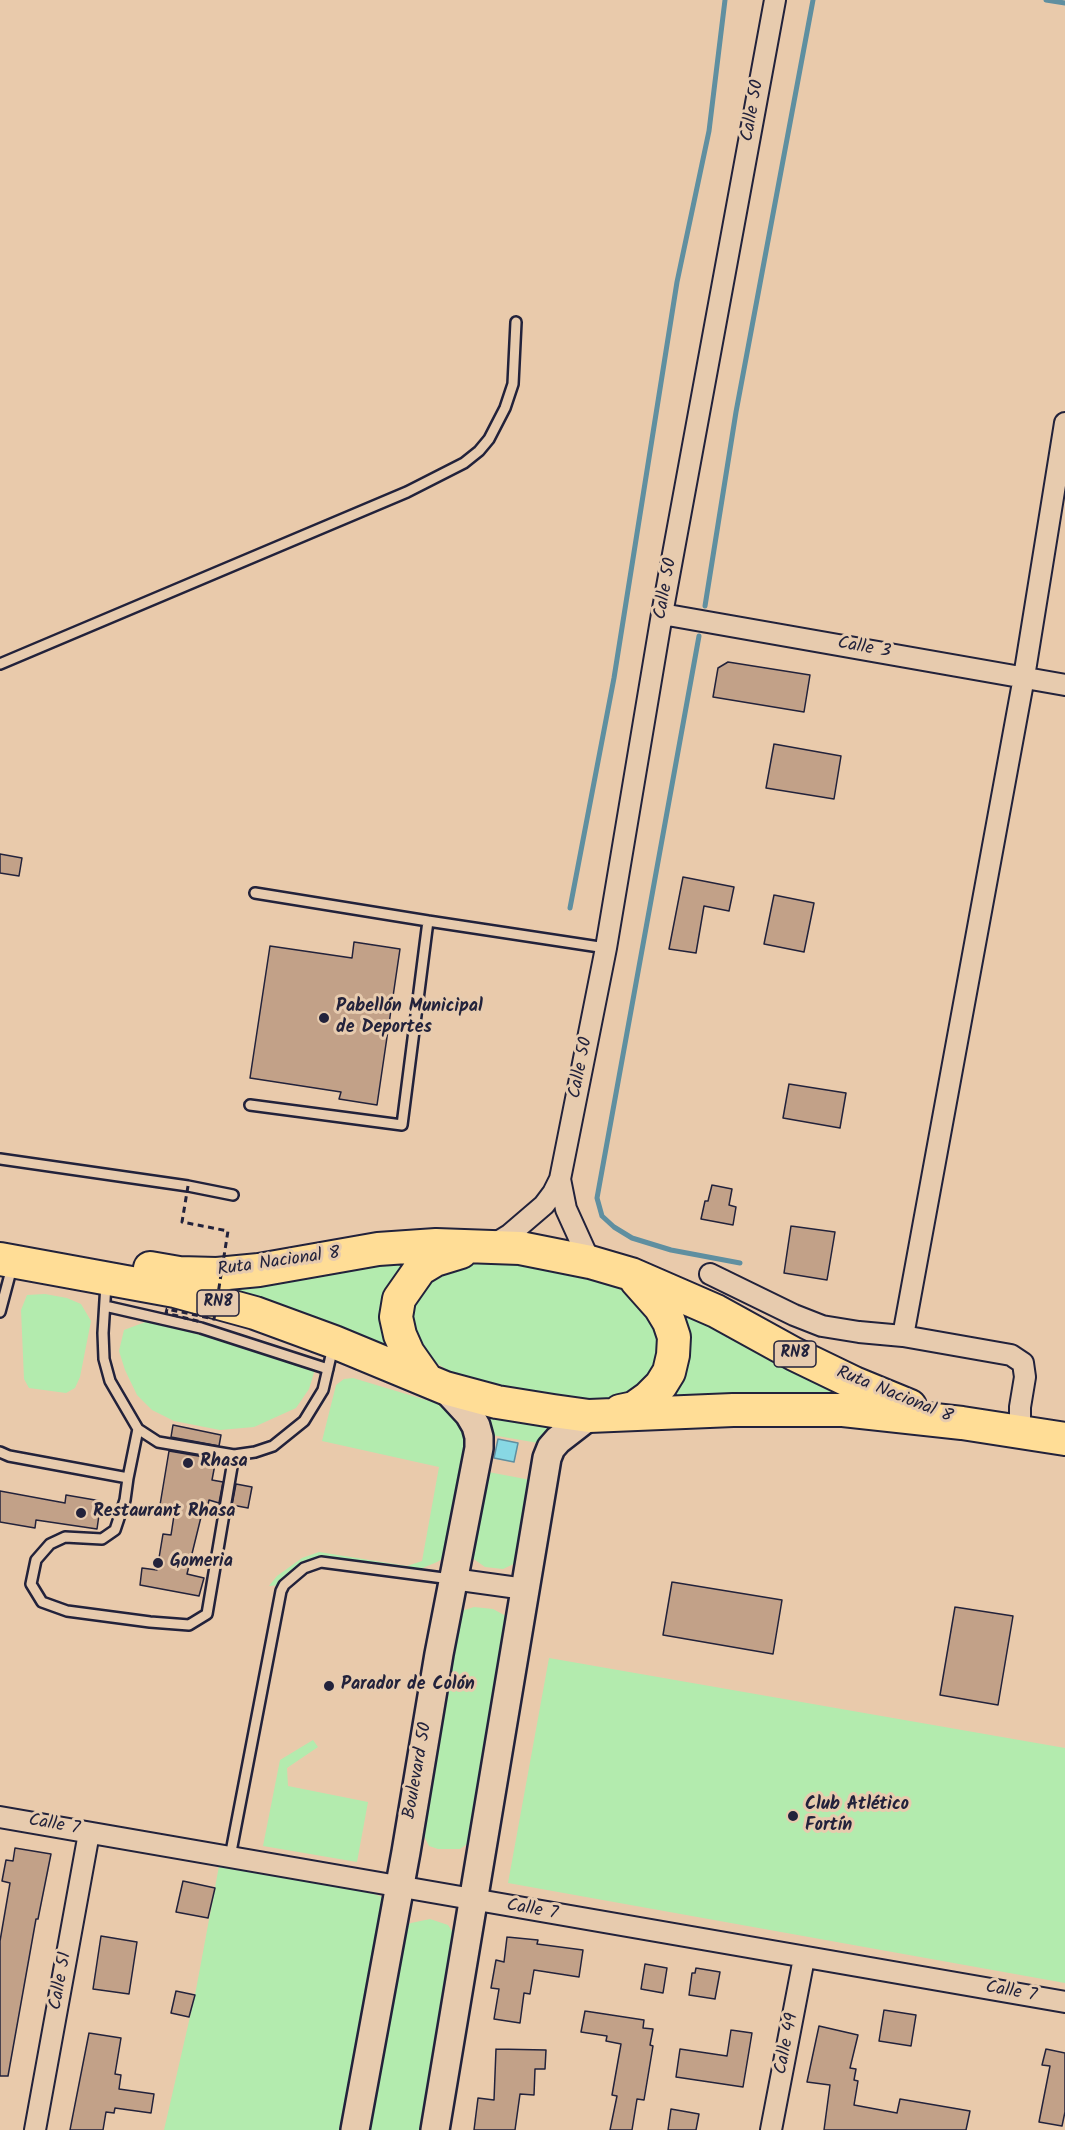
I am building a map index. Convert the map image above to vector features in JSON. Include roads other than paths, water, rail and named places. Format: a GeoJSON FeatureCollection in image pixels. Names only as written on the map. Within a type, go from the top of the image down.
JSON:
{"type":"FeatureCollection","features":[{"type":"Feature","properties":{"kind":"highway","name":"Ruta Nacional 8"},"geometry":{"type":"LineString","coordinates":[[4,1255],[179,1273],[217,1274],[259,1270],[378,1249],[436,1245],[520,1248],[590,1262],[631,1274],[716,1311],[794,1354],[854,1383],[962,1423]]}},
{"type":"Feature","properties":{"kind":"highway","name":"Ruta Nacional 8"},"geometry":{"type":"LineString","coordinates":[[436,1384],[408,1353],[400,1335],[396,1317],[399,1299],[420,1269],[435,1260],[490,1246]]}},
{"type":"Feature","properties":{"kind":"highway","name":"Ruta Nacional 8"},"geometry":{"type":"LineString","coordinates":[[4,1255],[106,1292],[175,1291],[255,1313],[331,1356],[497,1402],[600,1415],[808,1408],[843,1410],[962,1423],[1065,1439]]}},
{"type":"Feature","properties":{"kind":"highway","name":"Ruta Nacional 8"},"geometry":{"type":"LineString","coordinates":[[600,1415],[634,1408],[648,1398],[661,1385],[669,1372],[673,1355],[674,1337],[669,1322],[660,1306],[631,1274]]}},
{"type":"Feature","properties":{"kind":"main road","name":"Boulevard 50"},"geometry":{"type":"LineString","coordinates":[[355,2130],[453,1579],[479,1448],[476,1426],[469,1414],[436,1384]]}},
{"type":"Feature","properties":{"kind":"main road"},"geometry":{"type":"LineString","coordinates":[[435,2130],[547,1458],[551,1448],[567,1432],[600,1415]]}},
{"type":"Feature","properties":{"kind":"street","name":"Calle 50"},"geometry":{"type":"LineString","coordinates":[[490,1246],[522,1224],[544,1205],[553,1194],[560,1179],[606,948],[662,614],[775,0]]}},
{"type":"Feature","properties":{"kind":"street"},"geometry":{"type":"LineString","coordinates":[[903,1336],[1024,677],[1065,423]]}},
{"type":"Feature","properties":{"kind":"street","name":"Calle 3"},"geometry":{"type":"LineString","coordinates":[[662,614],[1065,685]]}},
{"type":"Feature","properties":{"kind":"street","name":"Calle 50"},"geometry":{"type":"LineString","coordinates":[[560,1179],[566,1209],[590,1262]]}},
{"type":"Feature","properties":{"kind":"street"},"geometry":{"type":"LineString","coordinates":[[710,1274],[794,1315],[822,1326],[903,1336],[1011,1355],[1023,1363],[1025,1377],[1020,1407],[1020,1433]]}},
{"type":"Feature","properties":{"kind":"street"},"geometry":{"type":"LineString","coordinates":[[453,1579],[525,1588]]}},
{"type":"Feature","properties":{"kind":"street","name":"Calle 7"},"geometry":{"type":"LineString","coordinates":[[0,1817],[1065,2002]]}},
{"type":"Feature","properties":{"kind":"street","name":"Calle 51"},"geometry":{"type":"LineString","coordinates":[[35,2130],[89,1833]]}},
{"type":"Feature","properties":{"kind":"street","name":"Calle 49"},"geometry":{"type":"LineString","coordinates":[[771,2130],[804,1958]]}},
{"type":"Feature","properties":{"kind":"lane"},"geometry":{"type":"LineString","coordinates":[[0,664],[407,492],[464,463],[489,439],[505,408],[513,384],[516,322]]}},
{"type":"Feature","properties":{"kind":"lane"},"geometry":{"type":"LineString","coordinates":[[255,893],[606,948]]}},
{"type":"Feature","properties":{"kind":"lane"},"geometry":{"type":"LineString","coordinates":[[250,1106],[402,1125],[428,921]]}},
{"type":"Feature","properties":{"kind":"lane"},"geometry":{"type":"LineString","coordinates":[[0,1158],[188,1186],[233,1195]]}},
{"type":"Feature","properties":{"kind":"lane"},"geometry":{"type":"LineString","coordinates":[[0,1312],[4,1255]]}},
{"type":"Feature","properties":{"kind":"lane"},"geometry":{"type":"LineString","coordinates":[[106,1292],[104,1359],[110,1381],[138,1429],[158,1442],[234,1455],[273,1446],[304,1421],[323,1390],[331,1356]]}},
{"type":"Feature","properties":{"kind":"lane"},"geometry":{"type":"LineString","coordinates":[[138,1429],[125,1500],[116,1530],[102,1539],[65,1537],[50,1544],[36,1560],[31,1584],[42,1602],[67,1611],[150,1623],[189,1625],[207,1614],[234,1455]]}},
{"type":"Feature","properties":{"kind":"lane"},"geometry":{"type":"LineString","coordinates":[[0,1452],[9,1456],[128,1478]]}},
{"type":"Feature","properties":{"kind":"lane"},"geometry":{"type":"LineString","coordinates":[[230,1857],[284,1585],[304,1568],[321,1562],[453,1579]]}},
{"type":"Feature","properties":{"kind":"water"},"geometry":{"type":"Polygon","coordinates":[[[498,1439],[518,1443],[514,1462],[494,1458],[498,1439]]]}},
{"type":"Feature","properties":{"kind":"waterway"},"geometry":{"type":"LineString","coordinates":[[570,908],[614,678],[677,282],[709,131],[725,0]]}},
{"type":"Feature","properties":{"kind":"waterway"},"geometry":{"type":"LineString","coordinates":[[705,606],[736,412],[813,0]]}},
{"type":"Feature","properties":{"kind":"waterway"},"geometry":{"type":"LineString","coordinates":[[1046,0],[1065,3]]}},
{"type":"Feature","properties":{"kind":"waterway"},"geometry":{"type":"LineString","coordinates":[[699,636],[597,1198],[602,1216],[632,1238],[671,1250],[740,1263]]}},
{"type":"Feature","properties":{"kind":"place","name":"Pabellón Municipal de Deportes"},"geometry":{"type":"Point","coordinates":[324,1018]}},
{"type":"Feature","properties":{"kind":"place","name":"Rhasa"},"geometry":{"type":"Point","coordinates":[188,1463]}},
{"type":"Feature","properties":{"kind":"place","name":"Restaurant Rhasa"},"geometry":{"type":"Point","coordinates":[81,1513]}},
{"type":"Feature","properties":{"kind":"place","name":"Gomeria"},"geometry":{"type":"Point","coordinates":[158,1563]}},
{"type":"Feature","properties":{"kind":"place","name":"Parador de Colón"},"geometry":{"type":"Point","coordinates":[329,1686]}},
{"type":"Feature","properties":{"kind":"place","name":"Club Atlético Fortín"},"geometry":{"type":"Point","coordinates":[793,1816]}}]}
